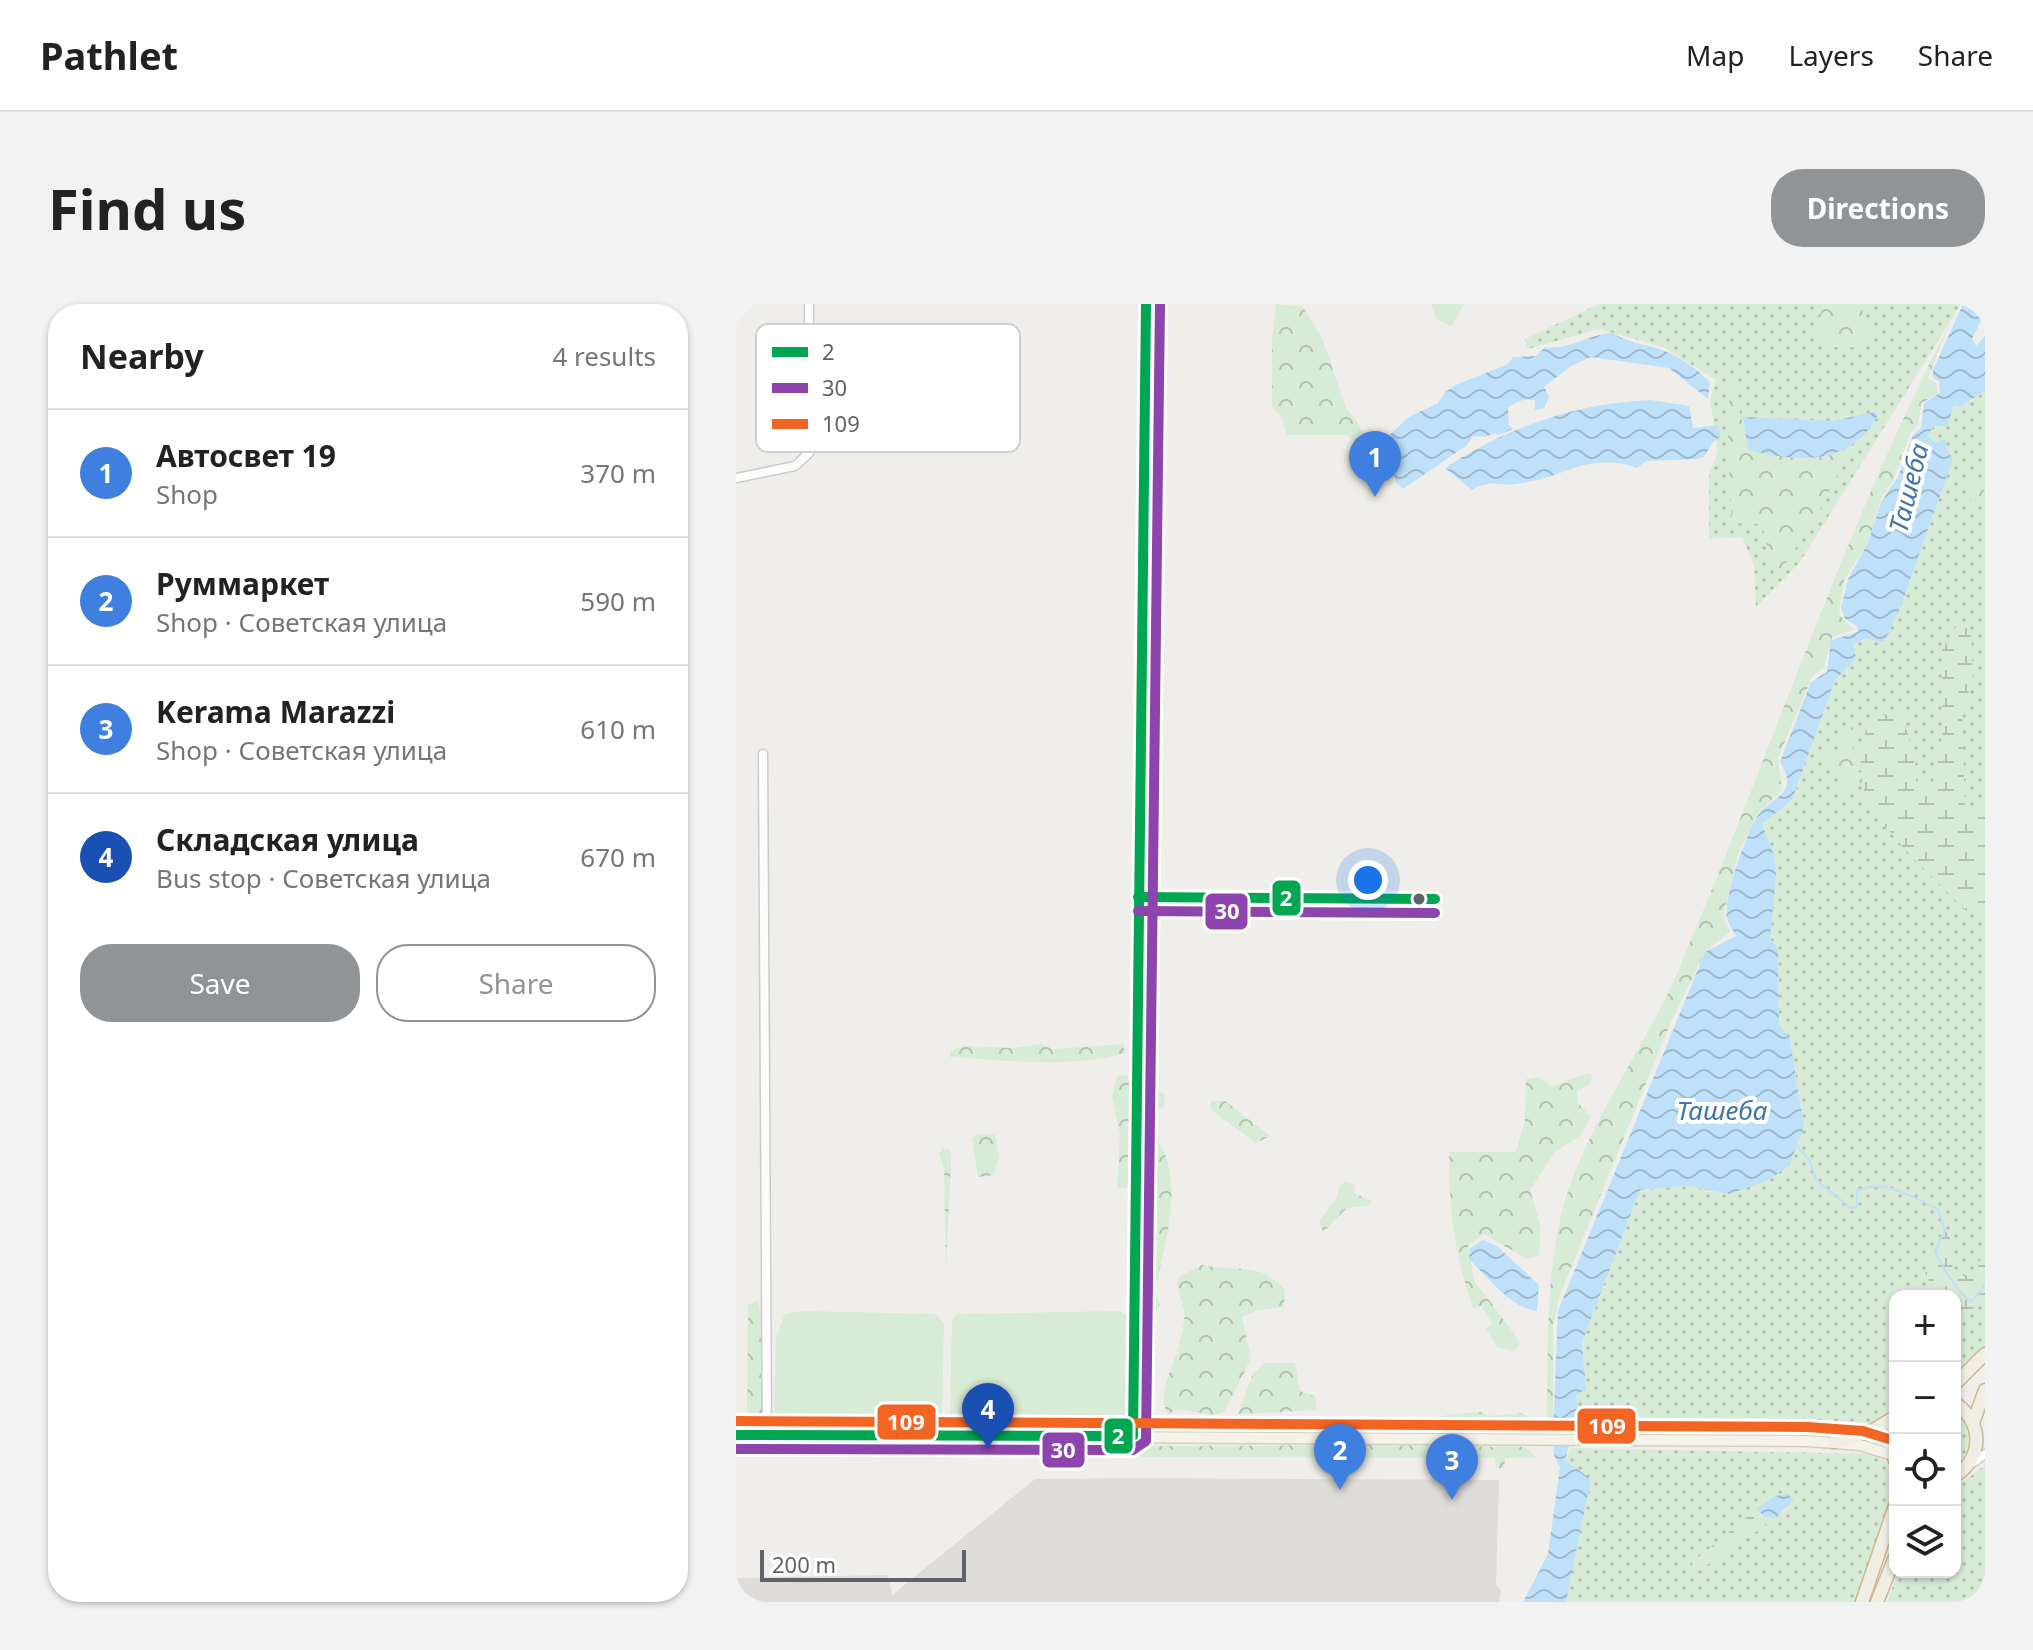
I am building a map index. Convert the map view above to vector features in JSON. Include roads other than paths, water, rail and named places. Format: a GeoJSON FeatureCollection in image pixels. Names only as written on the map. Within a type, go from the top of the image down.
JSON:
{"type":"FeatureCollection","features":[{"type":"Feature","properties":{"kind":"highway"},"geometry":{"type":"LineString","coordinates":[[1961,1378],[1985,1354]]}},
{"type":"Feature","properties":{"kind":"highway"},"geometry":{"type":"LineString","coordinates":[[1961,1472],[1967,1467],[1976,1447],[1985,1390]]}},
{"type":"Feature","properties":{"kind":"highway"},"geometry":{"type":"LineString","coordinates":[[1961,1409],[1978,1427]]}},
{"type":"Feature","properties":{"kind":"highway"},"geometry":{"type":"LineString","coordinates":[[1834,1442],[1870,1432],[1889,1422]]}},
{"type":"Feature","properties":{"kind":"highway"},"geometry":{"type":"LineString","coordinates":[[1862,1602],[1889,1523]]}},
{"type":"Feature","properties":{"kind":"highway"},"geometry":{"type":"LineString","coordinates":[[1877,1602],[1889,1572]]}},
{"type":"Feature","properties":{"kind":"main road"},"geometry":{"type":"LineString","coordinates":[[736,1435],[1834,1442],[1889,1457]]}},
{"type":"Feature","properties":{"kind":"street"},"geometry":{"type":"LineString","coordinates":[[1133,1436],[1146,304]]}},
{"type":"Feature","properties":{"kind":"street"},"geometry":{"type":"LineString","coordinates":[[736,478],[795,466],[809,452]]}},
{"type":"Feature","properties":{"kind":"street"},"geometry":{"type":"LineString","coordinates":[[763,754],[767,1435]]}},
{"type":"Feature","properties":{"kind":"street"},"geometry":{"type":"LineString","coordinates":[[1967,1467],[1985,1454]]}},
{"type":"Feature","properties":{"kind":"water","name":"Ташеба"},"geometry":{"type":"Polygon","coordinates":[[[1963,304],[1985,304],[1985,313],[1972,339],[1976,346],[1985,336],[1985,391],[1960,407],[1954,405],[1947,426],[1934,426],[1927,436],[1934,442],[1946,439],[1947,450],[1953,459],[1899,611],[1884,642],[1866,638],[1854,644],[1856,659],[1835,680],[1792,800],[1762,824],[1774,855],[1776,876],[1770,939],[1778,949],[1779,1024],[1790,1039],[1804,1127],[1789,1166],[1768,1180],[1729,1194],[1686,1186],[1640,1190],[1582,1342],[1586,1390],[1576,1394],[1578,1416],[1565,1460],[1588,1477],[1590,1484],[1566,1602],[1523,1602],[1548,1554],[1560,1467],[1554,1455],[1553,1432],[1558,1311],[1705,952],[1736,936],[1727,919],[1728,896],[1747,837],[1757,817],[1785,789],[1786,773],[1780,762],[1811,682],[1827,672],[1831,640],[1858,632],[1857,626],[1845,619],[1841,608],[1848,579],[1868,543],[1881,502],[1898,477],[1913,435],[1921,428],[1924,403],[1940,393],[1939,381],[1933,378],[1933,370],[1963,304]]]}},
{"type":"Feature","properties":{"kind":"water"},"geometry":{"type":"Polygon","coordinates":[[[1612,333],[1688,363],[1710,382],[1708,399],[1669,368],[1591,357],[1571,366],[1544,387],[1549,397],[1544,408],[1535,410],[1535,400],[1527,399],[1508,408],[1509,425],[1513,429],[1498,435],[1473,436],[1467,445],[1403,489],[1396,482],[1385,439],[1409,417],[1438,403],[1445,392],[1508,364],[1513,357],[1537,356],[1545,347],[1562,347],[1612,333]]]}},
{"type":"Feature","properties":{"kind":"water"},"geometry":{"type":"Polygon","coordinates":[[[1651,400],[1689,406],[1693,428],[1718,425],[1721,436],[1712,443],[1704,457],[1697,459],[1646,461],[1637,468],[1603,462],[1532,481],[1489,484],[1472,490],[1445,468],[1493,440],[1544,420],[1596,406],[1651,400]]]}},
{"type":"Feature","properties":{"kind":"water"},"geometry":{"type":"Polygon","coordinates":[[[1875,412],[1878,415],[1866,432],[1838,452],[1804,458],[1748,450],[1743,417],[1833,421],[1875,412]]]}},
{"type":"Feature","properties":{"kind":"water"},"geometry":{"type":"Polygon","coordinates":[[[1483,1240],[1497,1246],[1539,1285],[1537,1311],[1509,1298],[1469,1259],[1470,1248],[1483,1240]]]}},
{"type":"Feature","properties":{"kind":"water"},"geometry":{"type":"Polygon","coordinates":[[[1787,1494],[1794,1499],[1776,1518],[1765,1517],[1757,1509],[1775,1496],[1787,1494]]]}},
{"type":"Feature","properties":{"kind":"waterway"},"geometry":{"type":"LineString","coordinates":[[1798,1147],[1810,1161],[1817,1181],[1851,1208],[1857,1207],[1857,1191],[1877,1186],[1909,1195],[1938,1209],[1945,1230],[1935,1251],[1946,1272],[1971,1302],[1985,1285]]}},
{"type":"Feature","properties":{"kind":"place","name":"Автосвет 19"},"geometry":{"type":"Point","coordinates":[1375,497]}},
{"type":"Feature","properties":{"kind":"place","name":"Складская улица"},"geometry":{"type":"Point","coordinates":[988,1449]}},
{"type":"Feature","properties":{"kind":"place","name":"Руммаркет"},"geometry":{"type":"Point","coordinates":[1340,1490]}},
{"type":"Feature","properties":{"kind":"place","name":"Kerama Marazzi"},"geometry":{"type":"Point","coordinates":[1452,1500]}}]}
